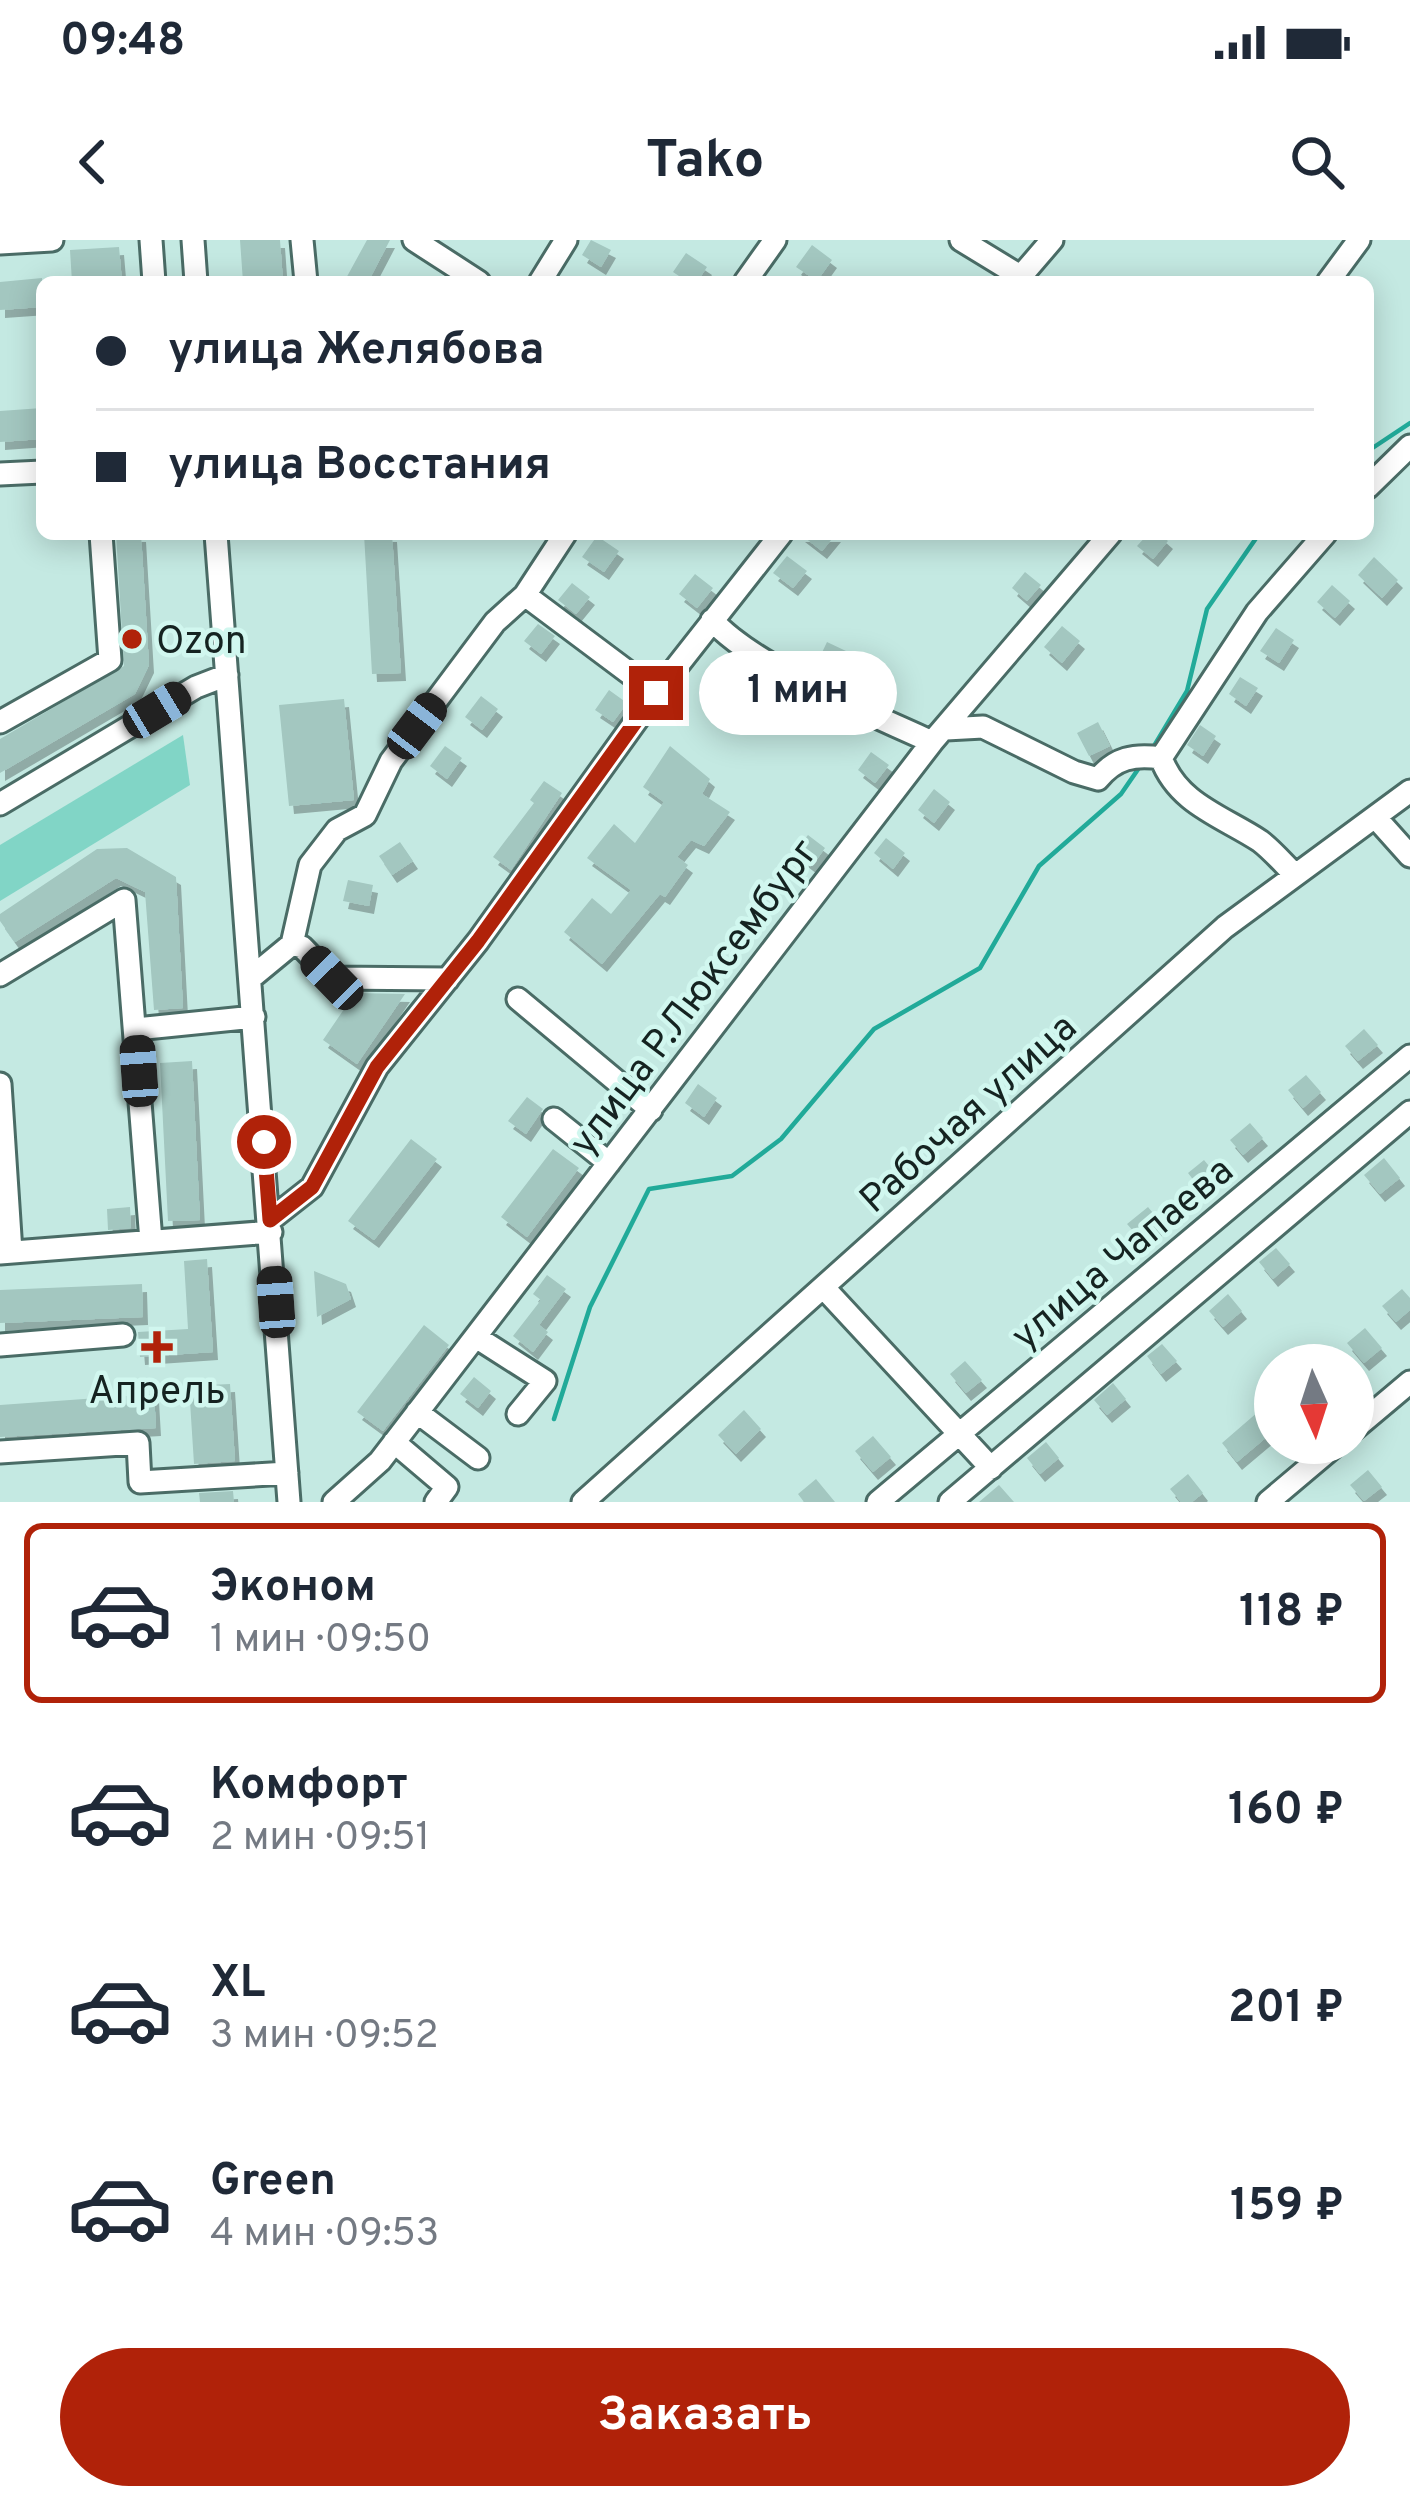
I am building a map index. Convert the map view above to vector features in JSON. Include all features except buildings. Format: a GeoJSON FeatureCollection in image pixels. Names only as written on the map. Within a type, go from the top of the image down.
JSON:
{"type":"FeatureCollection","features":[{"type":"Feature","properties":{"kind":"street"},"geometry":{"type":"LineString","coordinates":[[0,243],[52,240]]}},
{"type":"Feature","properties":{"kind":"street"},"geometry":{"type":"LineString","coordinates":[[151,240],[154,276]]}},
{"type":"Feature","properties":{"kind":"street"},"geometry":{"type":"LineString","coordinates":[[193,240],[196,276]]}},
{"type":"Feature","properties":{"kind":"street"},"geometry":{"type":"LineString","coordinates":[[302,240],[305,276]]}},
{"type":"Feature","properties":{"kind":"street"},"geometry":{"type":"LineString","coordinates":[[414,240],[470,276]]}},
{"type":"Feature","properties":{"kind":"street"},"geometry":{"type":"LineString","coordinates":[[544,276],[566,240]]}},
{"type":"Feature","properties":{"kind":"street"},"geometry":{"type":"LineString","coordinates":[[750,276],[775,240]]}},
{"type":"Feature","properties":{"kind":"street"},"geometry":{"type":"LineString","coordinates":[[961,240],[1014,276]]}},
{"type":"Feature","properties":{"kind":"street"},"geometry":{"type":"LineString","coordinates":[[1021,276],[1052,240]]}},
{"type":"Feature","properties":{"kind":"street"},"geometry":{"type":"LineString","coordinates":[[1332,276],[1359,240]]}},
{"type":"Feature","properties":{"kind":"street"},"geometry":{"type":"LineString","coordinates":[[1374,482],[1410,446]]}},
{"type":"Feature","properties":{"kind":"street"},"geometry":{"type":"LineString","coordinates":[[0,474],[36,472]]}},
{"type":"Feature","properties":{"kind":"street"},"geometry":{"type":"LineString","coordinates":[[0,722],[110,660],[100,540]]}},
{"type":"Feature","properties":{"kind":"street"},"geometry":{"type":"LineString","coordinates":[[216,540],[289,1502]]}},
{"type":"Feature","properties":{"kind":"street"},"geometry":{"type":"LineString","coordinates":[[252,977],[292,944],[310,865],[337,830],[365,815],[392,760],[495,622],[525,595],[561,540]]}},
{"type":"Feature","properties":{"kind":"street"},"geometry":{"type":"LineString","coordinates":[[0,1084],[5,1253],[271,1226],[312,1187],[377,1067],[776,540]]}},
{"type":"Feature","properties":{"kind":"street","name":"улица Р.Люксембург"},"geometry":{"type":"LineString","coordinates":[[334,1502],[380,1461],[939,736],[1105,540]]}},
{"type":"Feature","properties":{"kind":"street"},"geometry":{"type":"LineString","coordinates":[[1161,758],[1257,612],[1320,540]]}},
{"type":"Feature","properties":{"kind":"street"},"geometry":{"type":"LineString","coordinates":[[525,595],[656,693]]}},
{"type":"Feature","properties":{"kind":"street"},"geometry":{"type":"LineString","coordinates":[[712,620],[725,634],[811,685],[939,736],[983,727],[1098,779],[1109,765],[1139,755],[1161,758]]}},
{"type":"Feature","properties":{"kind":"street"},"geometry":{"type":"LineString","coordinates":[[0,804],[196,687],[227,675]]}},
{"type":"Feature","properties":{"kind":"street"},"geometry":{"type":"LineString","coordinates":[[1161,758],[1169,781],[1209,814],[1263,843],[1294,874]]}},
{"type":"Feature","properties":{"kind":"street","name":"Рабочая улица"},"geometry":{"type":"LineString","coordinates":[[583,1502],[1225,927],[1410,790]]}},
{"type":"Feature","properties":{"kind":"street"},"geometry":{"type":"LineString","coordinates":[[1376,818],[1410,856]]}},
{"type":"Feature","properties":{"kind":"street"},"geometry":{"type":"LineString","coordinates":[[0,975],[124,900],[151,1241]]}},
{"type":"Feature","properties":{"kind":"street"},"geometry":{"type":"LineString","coordinates":[[292,944],[302,947],[332,978],[448,979]]}},
{"type":"Feature","properties":{"kind":"street"},"geometry":{"type":"LineString","coordinates":[[518,999],[650,1110]]}},
{"type":"Feature","properties":{"kind":"street"},"geometry":{"type":"LineString","coordinates":[[136,1029],[254,1017]]}},
{"type":"Feature","properties":{"kind":"street","name":"улица Чапаева"},"geometry":{"type":"LineString","coordinates":[[878,1502],[1410,1056]]}},
{"type":"Feature","properties":{"kind":"street","name":"улица Чапаева"},"geometry":{"type":"LineString","coordinates":[[950,1502],[1410,1112]]}},
{"type":"Feature","properties":{"kind":"street"},"geometry":{"type":"LineString","coordinates":[[554,1119],[609,1163]]}},
{"type":"Feature","properties":{"kind":"street"},"geometry":{"type":"LineString","coordinates":[[824,1288],[991,1468]]}},
{"type":"Feature","properties":{"kind":"street"},"geometry":{"type":"LineString","coordinates":[[0,1345],[123,1336]]}},
{"type":"Feature","properties":{"kind":"street"},"geometry":{"type":"LineString","coordinates":[[476,1336],[545,1382],[518,1414]]}},
{"type":"Feature","properties":{"kind":"street"},"geometry":{"type":"LineString","coordinates":[[1374,1412],[1410,1382]]}},
{"type":"Feature","properties":{"kind":"street"},"geometry":{"type":"LineString","coordinates":[[418,1412],[478,1458]]}},
{"type":"Feature","properties":{"kind":"street"},"geometry":{"type":"LineString","coordinates":[[0,1452],[137,1442],[140,1482],[173,1491],[287,1473]]}},
{"type":"Feature","properties":{"kind":"street"},"geometry":{"type":"LineString","coordinates":[[394,1442],[447,1487],[436,1502]]}},
{"type":"Feature","properties":{"kind":"street"},"geometry":{"type":"LineString","coordinates":[[1268,1502],[1313,1464]]}},
{"type":"Feature","properties":{"kind":"green space"},"geometry":{"type":"Polygon","coordinates":[[[183,735],[190,785],[0,901],[0,845],[183,735]]]}},
{"type":"Feature","properties":{"kind":"waterway"},"geometry":{"type":"LineString","coordinates":[[1374,447],[1410,423]]}},
{"type":"Feature","properties":{"kind":"waterway"},"geometry":{"type":"LineString","coordinates":[[1151,751],[1187,691],[1207,609],[1255,540]]}},
{"type":"Feature","properties":{"kind":"waterway"},"geometry":{"type":"LineString","coordinates":[[554,1419],[590,1307],[649,1189],[732,1176],[781,1139],[874,1029],[980,968],[1039,866],[1121,794],[1141,765]]}},
{"type":"Feature","properties":{"kind":"place","name":"Ozon"},"geometry":{"type":"Point","coordinates":[132,639]}},
{"type":"Feature","properties":{"kind":"place","name":"Апрель"},"geometry":{"type":"Point","coordinates":[157,1347]}},
{"type":"Feature","properties":{"kind":"route"},"geometry":{"type":"LineString","coordinates":[[264,1142],[270,1220],[312,1187],[377,1067],[478,941],[656,693]]}}]}
